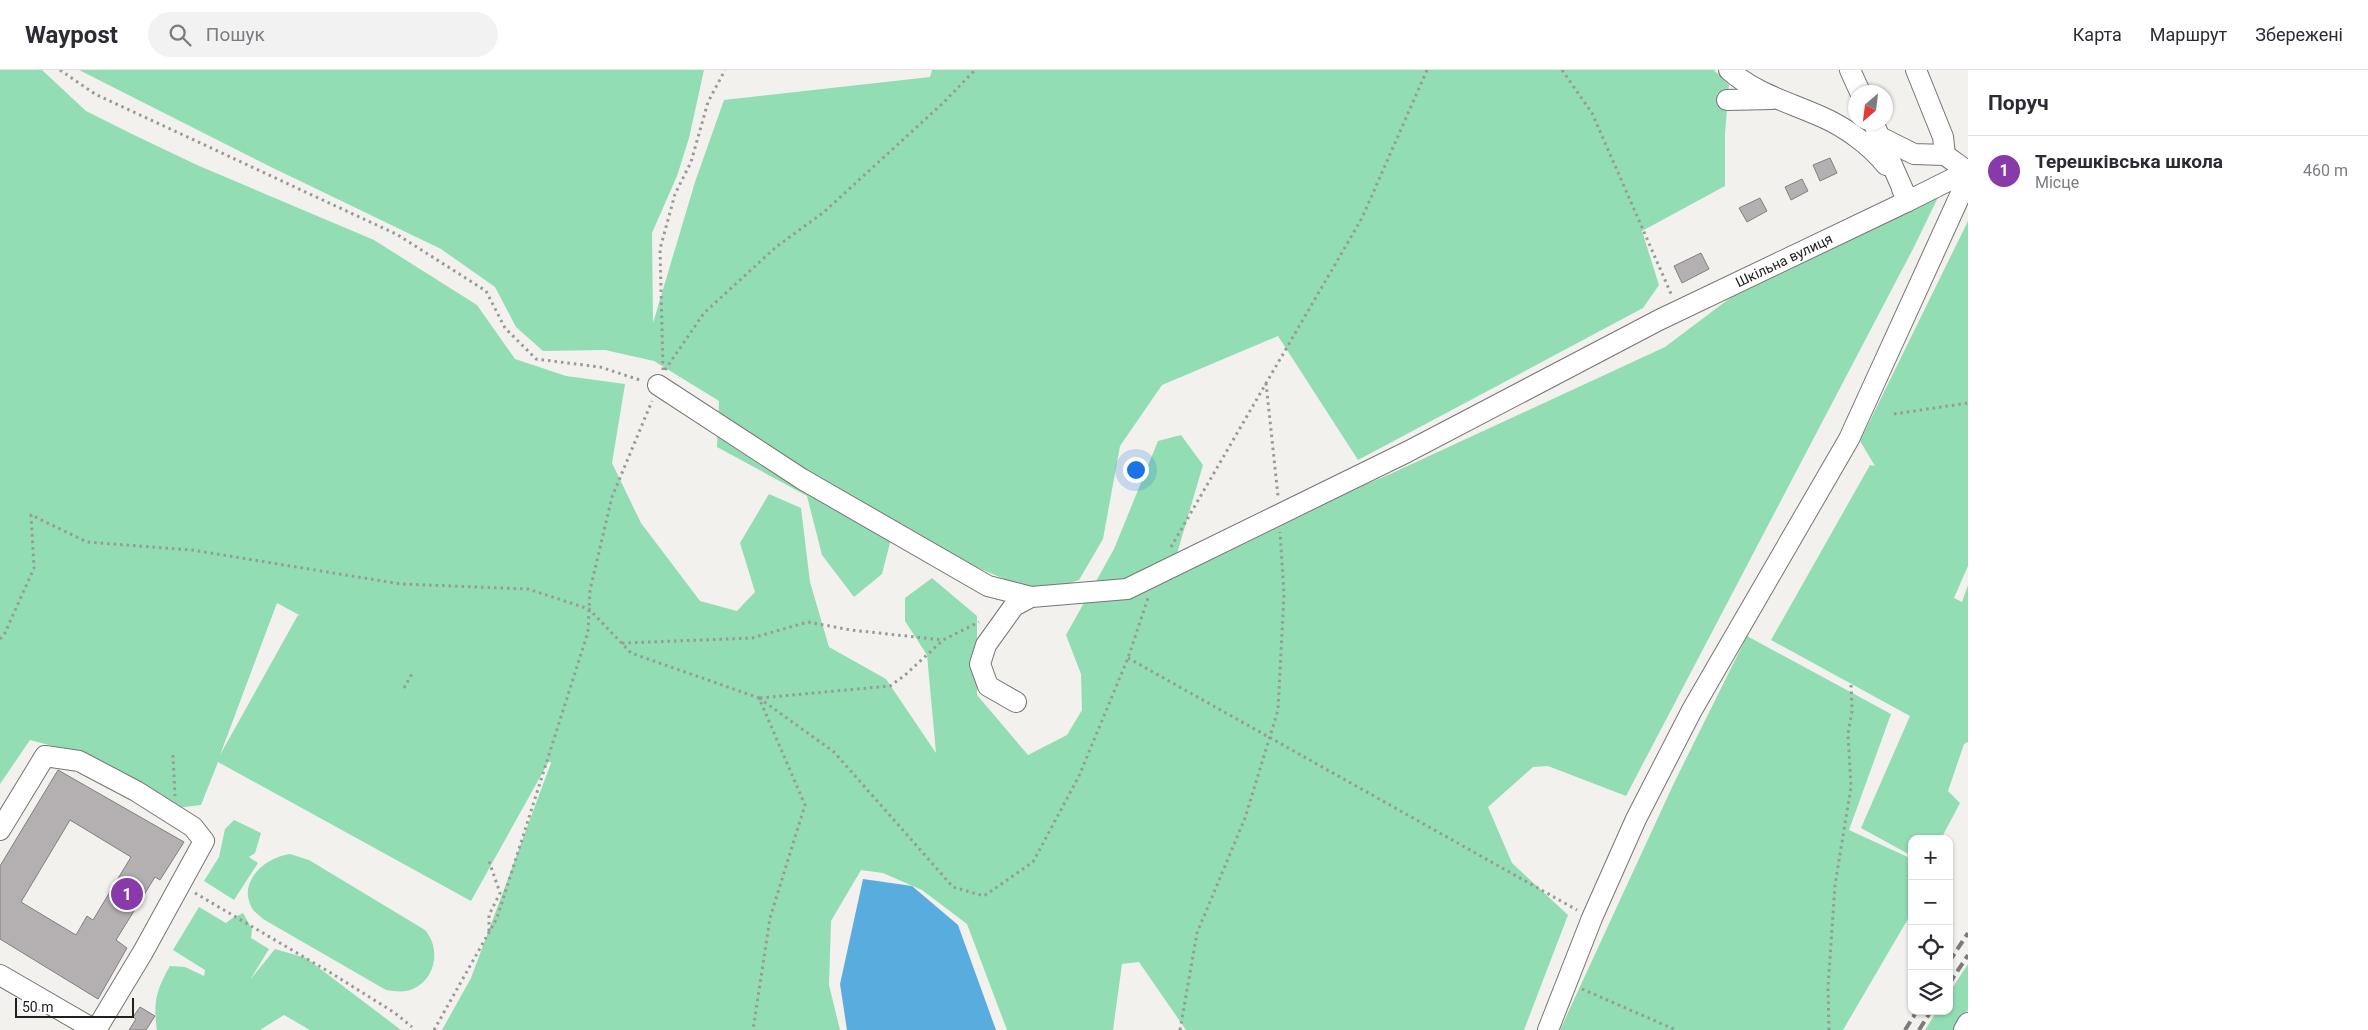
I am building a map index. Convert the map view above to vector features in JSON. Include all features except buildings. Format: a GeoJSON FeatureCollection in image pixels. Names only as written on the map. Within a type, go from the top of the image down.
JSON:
{"type":"FeatureCollection","features":[{"type":"Feature","properties":{"kind":"street"},"geometry":{"type":"LineString","coordinates":[[1729,70],[1743,82],[1776,99],[1823,117],[1873,149],[1896,178],[1908,200]]}},
{"type":"Feature","properties":{"kind":"street"},"geometry":{"type":"LineString","coordinates":[[1850,70],[1857,85]]}},
{"type":"Feature","properties":{"kind":"street"},"geometry":{"type":"LineString","coordinates":[[1916,70],[1943,137],[1945,155]]}},
{"type":"Feature","properties":{"kind":"street"},"geometry":{"type":"LineString","coordinates":[[1727,100],[1790,98],[1848,120]]}},
{"type":"Feature","properties":{"kind":"street"},"geometry":{"type":"LineString","coordinates":[[1876,130],[1908,200]]}},
{"type":"Feature","properties":{"kind":"street"},"geometry":{"type":"LineString","coordinates":[[1548,1030],[1592,918],[1636,819],[1692,710],[1849,438],[1968,173],[1945,155],[1914,154],[1876,130]]}},
{"type":"Feature","properties":{"kind":"street","name":"Шкільна вулиця"},"geometry":{"type":"LineString","coordinates":[[1031,597],[1127,589],[1407,452],[1659,320],[1968,173]]}},
{"type":"Feature","properties":{"kind":"street"},"geometry":{"type":"LineString","coordinates":[[658,385],[802,479],[988,586],[1031,597]]}},
{"type":"Feature","properties":{"kind":"street"},"geometry":{"type":"LineString","coordinates":[[1016,702],[988,686],[980,664],[986,645],[1014,606],[1031,597]]}},
{"type":"Feature","properties":{"kind":"street"},"geometry":{"type":"LineString","coordinates":[[0,830],[45,756],[79,762],[136,791],[193,827],[204,841],[143,952],[95,1030],[0,975]]}},
{"type":"Feature","properties":{"kind":"street"},"geometry":{"type":"LineString","coordinates":[[1964,1030],[1968,1023]]}},
{"type":"Feature","properties":{"kind":"path"},"geometry":{"type":"LineString","coordinates":[[60,70],[95,94],[398,235],[486,290],[505,328],[536,359],[600,367],[658,385],[612,497],[590,590],[588,632],[496,918],[434,1030]]}},
{"type":"Feature","properties":{"kind":"path"},"geometry":{"type":"LineString","coordinates":[[725,70],[708,102],[691,162],[675,194],[660,250],[663,373],[704,313],[776,246],[824,212],[943,103],[975,70]]}},
{"type":"Feature","properties":{"kind":"path"},"geometry":{"type":"LineString","coordinates":[[1170,550],[1362,218],[1427,70]]}},
{"type":"Feature","properties":{"kind":"path"},"geometry":{"type":"LineString","coordinates":[[1562,70],[1592,113],[1678,311]]}},
{"type":"Feature","properties":{"kind":"path"},"geometry":{"type":"LineString","coordinates":[[1180,1030],[1196,933],[1245,818],[1278,710],[1284,594],[1279,515],[1266,383]]}},
{"type":"Feature","properties":{"kind":"path"},"geometry":{"type":"LineString","coordinates":[[1894,414],[1968,403]]}},
{"type":"Feature","properties":{"kind":"path"},"geometry":{"type":"LineString","coordinates":[[0,639],[4,635],[34,568],[31,514],[87,542],[192,550],[401,584],[528,589],[589,609],[631,653],[760,698],[834,752],[953,887],[984,896],[1034,862],[1079,776],[1128,658],[1156,575]]}},
{"type":"Feature","properties":{"kind":"path"},"geometry":{"type":"LineString","coordinates":[[760,698],[890,686],[904,676],[943,640],[987,619]]}},
{"type":"Feature","properties":{"kind":"path"},"geometry":{"type":"LineString","coordinates":[[622,643],[752,638],[808,622],[851,630],[943,640]]}},
{"type":"Feature","properties":{"kind":"path"},"geometry":{"type":"LineString","coordinates":[[1128,658],[1592,918]]}},
{"type":"Feature","properties":{"kind":"path"},"geometry":{"type":"LineString","coordinates":[[404,688],[412,672]]}},
{"type":"Feature","properties":{"kind":"path"},"geometry":{"type":"LineString","coordinates":[[1829,1030],[1828,987],[1835,885],[1850,787],[1848,734],[1852,710],[1851,684]]}},
{"type":"Feature","properties":{"kind":"path"},"geometry":{"type":"LineString","coordinates":[[753,1030],[770,918],[805,805],[760,698]]}},
{"type":"Feature","properties":{"kind":"path"},"geometry":{"type":"LineString","coordinates":[[173,755],[177,817]]}},
{"type":"Feature","properties":{"kind":"path"},"geometry":{"type":"LineString","coordinates":[[489,861],[500,893],[489,915],[489,931]]}},
{"type":"Feature","properties":{"kind":"path"},"geometry":{"type":"LineString","coordinates":[[194,892],[331,973],[395,1013],[412,1027]]}},
{"type":"Feature","properties":{"kind":"path"},"geometry":{"type":"LineString","coordinates":[[1568,982],[1676,1030]]}},
{"type":"Feature","properties":{"kind":"green space"},"geometry":{"type":"Polygon","coordinates":[[[0,70],[42,70],[86,111],[197,165],[374,240],[477,305],[515,359],[566,376],[625,384],[612,463],[641,523],[700,601],[737,611],[755,592],[740,543],[769,494],[801,508],[810,582],[829,647],[886,679],[936,753],[927,655],[905,621],[905,598],[932,578],[977,616],[977,695],[1028,755],[1067,735],[1082,710],[1081,674],[1066,635],[1114,549],[1158,441],[1181,435],[1203,465],[1174,564],[1388,475],[1665,347],[1766,271],[1941,191],[1914,247],[1626,796],[1548,766],[1533,767],[1488,807],[1512,863],[1568,915],[1524,1030],[1186,1030],[1139,962],[1122,964],[1113,1030],[1007,1030],[967,924],[922,890],[883,873],[861,870],[831,921],[829,985],[840,1030],[442,1030],[471,978],[551,763],[549,761],[471,901],[218,762],[201,805],[176,808],[68,750],[30,740],[0,784],[0,70]],[[277,603],[220,755],[298,615],[301,616],[277,603]]]}},
{"type":"Feature","properties":{"kind":"green space"},"geometry":{"type":"Polygon","coordinates":[[[79,70],[704,70],[689,138],[677,176],[652,233],[653,323],[695,182],[724,100],[930,77],[932,70],[1714,70],[1729,85],[1725,134],[1725,186],[1642,231],[1659,285],[1643,308],[1358,460],[1278,336],[1162,385],[1120,446],[1103,539],[1079,580],[1039,594],[893,531],[882,574],[854,597],[822,555],[807,496],[717,447],[719,401],[654,361],[605,350],[543,351],[516,327],[495,287],[441,249],[271,167],[79,70]]]}},
{"type":"Feature","properties":{"kind":"green space"},"geometry":{"type":"Polygon","coordinates":[[[1968,221],[1968,566],[1954,598],[1962,602],[1968,585],[1968,742],[1964,744],[1948,791],[1960,803],[1943,835],[1908,835],[1908,854],[1861,828],[1910,716],[1771,640],[1870,465],[1875,466],[1860,441],[1968,221]]]}},
{"type":"Feature","properties":{"kind":"green space"},"geometry":{"type":"Polygon","coordinates":[[[1747,636],[1891,714],[1849,830],[1908,857],[1908,919],[1843,1030],[1560,1030],[1674,783],[1747,636]]]}},
{"type":"Feature","properties":{"kind":"green space"},"geometry":{"type":"Polygon","coordinates":[[[234,820],[261,833],[255,853],[249,857],[258,863],[234,900],[204,881],[219,857],[225,829],[234,820]]]}},
{"type":"Feature","properties":{"kind":"green space"},"geometry":{"type":"Polygon","coordinates":[[[290,854],[309,860],[425,930],[433,945],[434,954],[434,962],[427,978],[410,990],[386,990],[257,914],[248,898],[251,880],[256,872],[271,860],[290,854]]]}},
{"type":"Feature","properties":{"kind":"green space"},"geometry":{"type":"Polygon","coordinates":[[[199,907],[226,923],[243,913],[252,929],[251,938],[269,949],[250,980],[275,949],[306,958],[401,1030],[310,1030],[284,1015],[260,1030],[157,1030],[155,1012],[157,997],[170,966],[185,967],[204,976],[205,970],[173,950],[199,907]]]}},
{"type":"Feature","properties":{"kind":"green space"},"geometry":{"type":"Polygon","coordinates":[[[1968,964],[1968,1010],[1955,1030],[1925,1030],[1934,1015],[1953,1015],[1953,987],[1968,964]]]}},
{"type":"Feature","properties":{"kind":"water"},"geometry":{"type":"Polygon","coordinates":[[[863,879],[912,886],[958,925],[996,1030],[847,1030],[840,984],[863,879]]]}},
{"type":"Feature","properties":{"kind":"railway"},"geometry":{"type":"LineString","coordinates":[[1953,956],[1968,933]]}},
{"type":"Feature","properties":{"kind":"railway"},"geometry":{"type":"LineString","coordinates":[[1953,978],[1968,955]]}},
{"type":"Feature","properties":{"kind":"railway"},"geometry":{"type":"LineString","coordinates":[[1905,1030],[1914,1015]]}},
{"type":"Feature","properties":{"kind":"railway"},"geometry":{"type":"LineString","coordinates":[[1919,1030],[1928,1015]]}},
{"type":"Feature","properties":{"kind":"place","name":"Терешківська школа"},"geometry":{"type":"Point","coordinates":[127,894]}}]}
